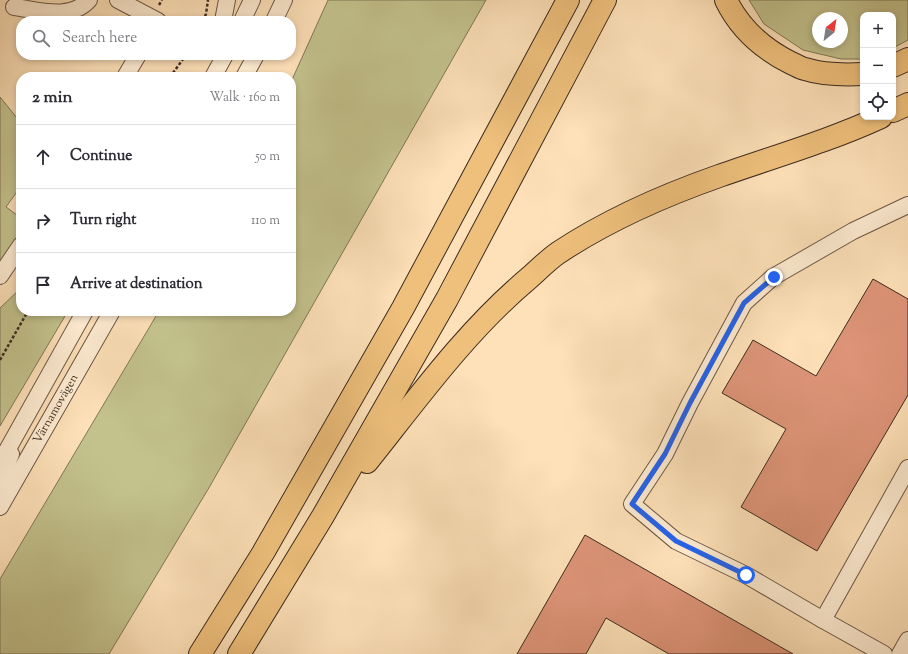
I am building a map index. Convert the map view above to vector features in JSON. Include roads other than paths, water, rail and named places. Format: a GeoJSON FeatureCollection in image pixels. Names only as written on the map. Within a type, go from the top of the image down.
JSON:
{"type":"FeatureCollection","features":[{"type":"Feature","properties":{"kind":"highway"},"geometry":{"type":"LineString","coordinates":[[200,654],[263,553],[403,308],[568,0]]}},
{"type":"Feature","properties":{"kind":"highway"},"geometry":{"type":"LineString","coordinates":[[239,654],[323,516],[448,300],[605,0]]}},
{"type":"Feature","properties":{"kind":"highway"},"geometry":{"type":"LineString","coordinates":[[726,0],[732,11],[754,40],[778,56],[804,69],[838,75],[860,74]]}},
{"type":"Feature","properties":{"kind":"highway"},"geometry":{"type":"LineString","coordinates":[[896,65],[908,59]]}},
{"type":"Feature","properties":{"kind":"highway"},"geometry":{"type":"LineString","coordinates":[[896,110],[908,104]]}},
{"type":"Feature","properties":{"kind":"highway"},"geometry":{"type":"LineString","coordinates":[[323,516],[433,377],[465,341],[506,297],[557,254],[614,220],[657,200],[717,177],[858,128],[875,120]]}},
{"type":"Feature","properties":{"kind":"street"},"geometry":{"type":"LineString","coordinates":[[14,7],[53,12],[73,11],[84,6],[89,0]]}},
{"type":"Feature","properties":{"kind":"street"},"geometry":{"type":"LineString","coordinates":[[118,0],[148,16]]}},
{"type":"Feature","properties":{"kind":"street"},"geometry":{"type":"LineString","coordinates":[[224,16],[227,0]]}},
{"type":"Feature","properties":{"kind":"street"},"geometry":{"type":"LineString","coordinates":[[244,16],[252,0]]}},
{"type":"Feature","properties":{"kind":"street"},"geometry":{"type":"LineString","coordinates":[[276,16],[284,0]]}},
{"type":"Feature","properties":{"kind":"street"},"geometry":{"type":"LineString","coordinates":[[128,72],[135,60]]}},
{"type":"Feature","properties":{"kind":"street"},"geometry":{"type":"LineString","coordinates":[[216,70],[222,60]]}},
{"type":"Feature","properties":{"kind":"street"},"geometry":{"type":"LineString","coordinates":[[247,72],[253,60]]}},
{"type":"Feature","properties":{"kind":"street"},"geometry":{"type":"LineString","coordinates":[[884,654],[746,575],[676,541],[632,504],[665,454],[690,403],[744,303],[774,277],[853,231],[908,206]]}},
{"type":"Feature","properties":{"kind":"street"},"geometry":{"type":"LineString","coordinates":[[0,276],[16,252]]}},
{"type":"Feature","properties":{"kind":"street","name":"Värnamovägen"},"geometry":{"type":"LineString","coordinates":[[0,463],[82,316]]}},
{"type":"Feature","properties":{"kind":"street","name":"Värnamovägen"},"geometry":{"type":"LineString","coordinates":[[0,507],[109,316]]}},
{"type":"Feature","properties":{"kind":"street","name":"Värnamovägen"},"geometry":{"type":"LineString","coordinates":[[0,484],[18,431]]}},
{"type":"Feature","properties":{"kind":"street"},"geometry":{"type":"LineString","coordinates":[[0,489],[31,452]]}},
{"type":"Feature","properties":{"kind":"street"},"geometry":{"type":"LineString","coordinates":[[823,620],[908,468]]}},
{"type":"Feature","properties":{"kind":"street"},"geometry":{"type":"LineString","coordinates":[[900,654],[908,640]]}}]}
